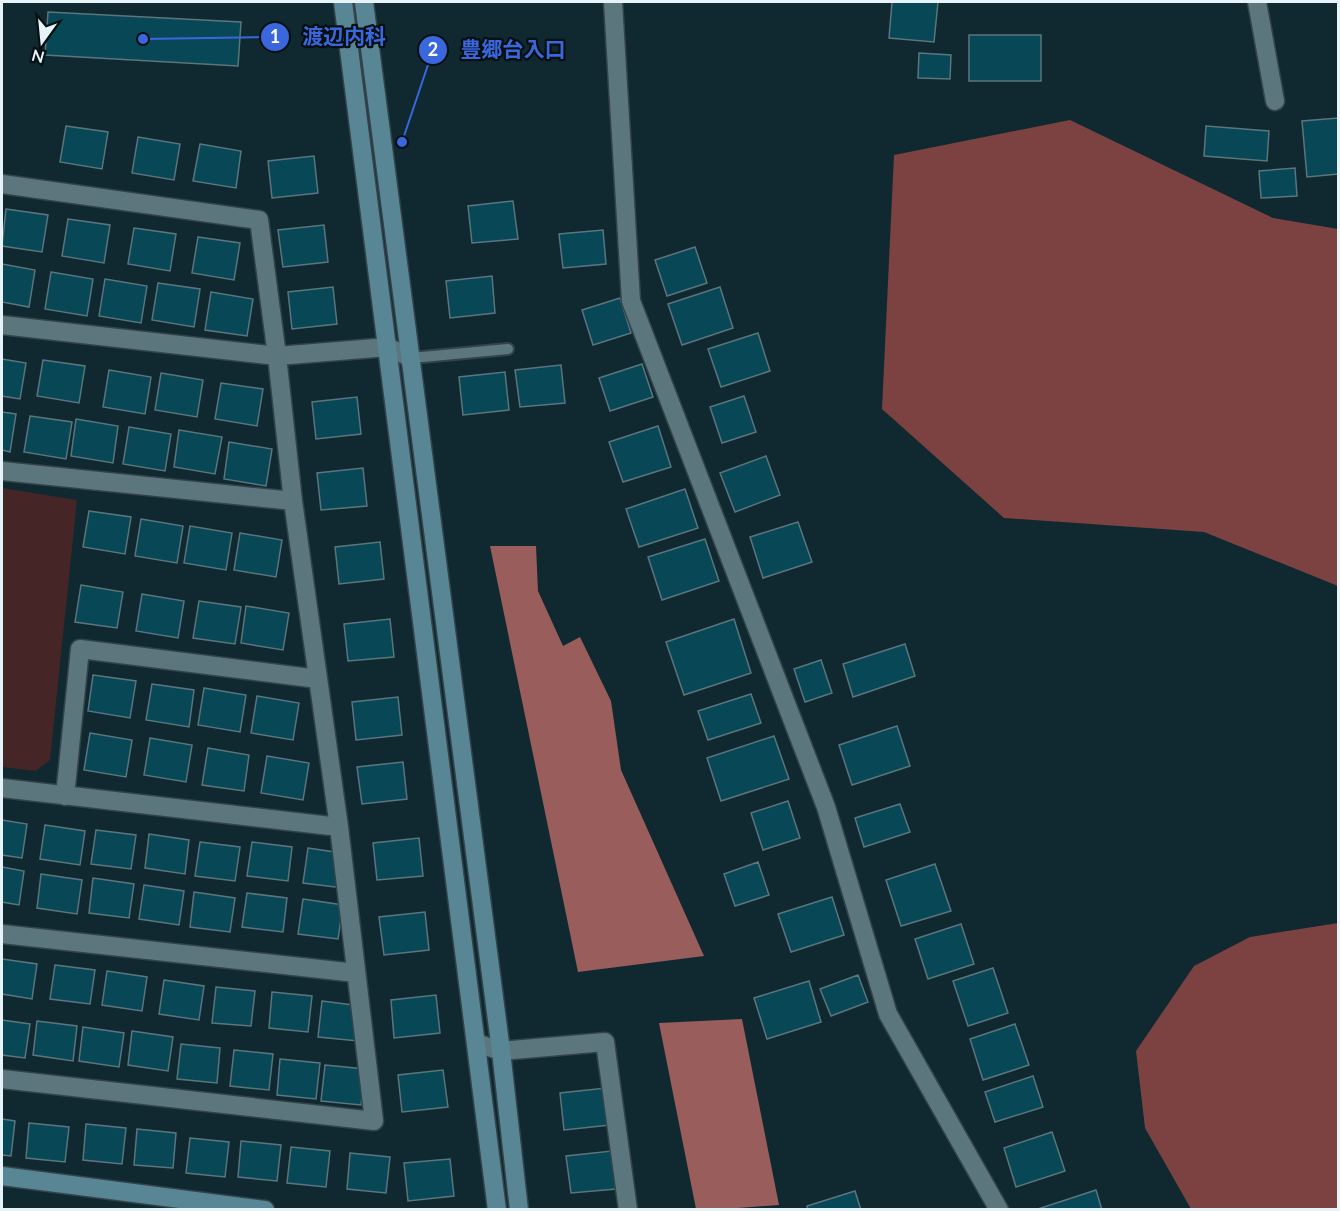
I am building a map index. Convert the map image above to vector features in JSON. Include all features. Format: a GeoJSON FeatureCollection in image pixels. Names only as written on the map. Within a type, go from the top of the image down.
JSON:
{"type":"FeatureCollection","features":[{"type":"Feature","properties":{"kind":"street"},"geometry":{"type":"LineString","coordinates":[[343,2],[497,1209]]}},
{"type":"Feature","properties":{"kind":"street"},"geometry":{"type":"LineString","coordinates":[[364,2],[501,1051],[519,1209]]}},
{"type":"Feature","properties":{"kind":"street"},"geometry":{"type":"LineString","coordinates":[[613,2],[631,301],[826,807],[888,1014],[999,1209]]}},
{"type":"Feature","properties":{"kind":"street"},"geometry":{"type":"LineString","coordinates":[[1257,2],[1275,101]]}},
{"type":"Feature","properties":{"kind":"street"},"geometry":{"type":"LineString","coordinates":[[2,184],[259,220],[293,501],[339,827],[374,1121],[2,1079]]}},
{"type":"Feature","properties":{"kind":"street"},"geometry":{"type":"LineString","coordinates":[[2,326],[277,356],[387,347],[411,358]]}},
{"type":"Feature","properties":{"kind":"street"},"geometry":{"type":"LineString","coordinates":[[2,471],[293,501]]}},
{"type":"Feature","properties":{"kind":"street"},"geometry":{"type":"LineString","coordinates":[[65,796],[80,649],[318,680]]}},
{"type":"Feature","properties":{"kind":"street"},"geometry":{"type":"LineString","coordinates":[[2,788],[339,827]]}},
{"type":"Feature","properties":{"kind":"street"},"geometry":{"type":"LineString","coordinates":[[2,934],[356,974]]}},
{"type":"Feature","properties":{"kind":"street"},"geometry":{"type":"LineString","coordinates":[[476,1043],[501,1051],[605,1042],[628,1209]]}},
{"type":"Feature","properties":{"kind":"street"},"geometry":{"type":"LineString","coordinates":[[2,1176],[266,1209]]}},
{"type":"Feature","properties":{"kind":"lane"},"geometry":{"type":"LineString","coordinates":[[411,358],[508,349]]}},
{"type":"Feature","properties":{"kind":"shaded area"},"geometry":{"type":"Polygon","coordinates":[[[1070,120],[1273,218],[1338,229],[1338,586],[1204,532],[1004,518],[882,409],[894,155],[1070,120]]]}},
{"type":"Feature","properties":{"kind":"shaded area"},"geometry":{"type":"Polygon","coordinates":[[[2,488],[77,500],[50,760],[36,771],[2,767],[2,488]]]}},
{"type":"Feature","properties":{"kind":"shaded area"},"geometry":{"type":"Polygon","coordinates":[[[490,546],[536,546],[538,591],[563,646],[580,637],[611,701],[621,770],[704,956],[578,972],[490,546]]]}},
{"type":"Feature","properties":{"kind":"shaded area"},"geometry":{"type":"Polygon","coordinates":[[[1338,923],[1338,1209],[1191,1209],[1145,1128],[1136,1051],[1194,966],[1250,937],[1338,923]]]}},
{"type":"Feature","properties":{"kind":"shaded area"},"geometry":{"type":"Polygon","coordinates":[[[742,1019],[779,1205],[696,1209],[659,1023],[742,1019]]]}},
{"type":"Feature","properties":{"kind":"building"},"geometry":{"type":"Polygon","coordinates":[[[892,2],[938,2],[934,42],[889,38],[892,2]]]}},
{"type":"Feature","properties":{"kind":"building"},"geometry":{"type":"Polygon","coordinates":[[[48,12],[241,22],[238,66],[45,55],[48,12]]]}},
{"type":"Feature","properties":{"kind":"building"},"geometry":{"type":"Polygon","coordinates":[[[969,35],[1041,35],[1041,81],[969,81],[969,35]]]}},
{"type":"Feature","properties":{"kind":"building"},"geometry":{"type":"Polygon","coordinates":[[[919,53],[951,55],[950,79],[918,78],[919,53]]]}},
{"type":"Feature","properties":{"kind":"building"},"geometry":{"type":"Polygon","coordinates":[[[1338,118],[1338,174],[1307,177],[1302,121],[1338,118]]]}},
{"type":"Feature","properties":{"kind":"building"},"geometry":{"type":"Polygon","coordinates":[[[66,126],[108,132],[102,169],[60,162],[66,126]]]}},
{"type":"Feature","properties":{"kind":"building"},"geometry":{"type":"Polygon","coordinates":[[[1206,126],[1269,131],[1267,161],[1204,156],[1206,126]]]}},
{"type":"Feature","properties":{"kind":"building"},"geometry":{"type":"Polygon","coordinates":[[[138,137],[180,144],[174,180],[132,173],[138,137]]]}},
{"type":"Feature","properties":{"kind":"building"},"geometry":{"type":"Polygon","coordinates":[[[200,144],[241,151],[236,188],[193,181],[200,144]]]}},
{"type":"Feature","properties":{"kind":"building"},"geometry":{"type":"Polygon","coordinates":[[[314,156],[318,193],[272,198],[268,161],[314,156]]]}},
{"type":"Feature","properties":{"kind":"building"},"geometry":{"type":"Polygon","coordinates":[[[1295,168],[1297,196],[1261,198],[1259,171],[1295,168]]]}},
{"type":"Feature","properties":{"kind":"building"},"geometry":{"type":"Polygon","coordinates":[[[513,201],[518,239],[472,243],[468,206],[513,201]]]}},
{"type":"Feature","properties":{"kind":"building"},"geometry":{"type":"Polygon","coordinates":[[[6,209],[48,215],[42,252],[2,246],[6,209]]]}},
{"type":"Feature","properties":{"kind":"building"},"geometry":{"type":"Polygon","coordinates":[[[68,219],[110,225],[104,263],[62,256],[68,219]]]}},
{"type":"Feature","properties":{"kind":"building"},"geometry":{"type":"Polygon","coordinates":[[[324,225],[328,262],[283,267],[278,230],[324,225]]]}},
{"type":"Feature","properties":{"kind":"building"},"geometry":{"type":"Polygon","coordinates":[[[134,228],[176,234],[170,271],[128,264],[134,228]]]}},
{"type":"Feature","properties":{"kind":"building"},"geometry":{"type":"Polygon","coordinates":[[[603,230],[606,264],[563,268],[559,234],[603,230]]]}},
{"type":"Feature","properties":{"kind":"building"},"geometry":{"type":"Polygon","coordinates":[[[198,237],[240,243],[234,280],[192,273],[198,237]]]}},
{"type":"Feature","properties":{"kind":"building"},"geometry":{"type":"Polygon","coordinates":[[[695,247],[707,283],[667,296],[655,260],[695,247]]]}},
{"type":"Feature","properties":{"kind":"building"},"geometry":{"type":"Polygon","coordinates":[[[2,264],[35,270],[29,307],[2,302],[2,264]]]}},
{"type":"Feature","properties":{"kind":"building"},"geometry":{"type":"Polygon","coordinates":[[[51,272],[93,279],[87,316],[45,309],[51,272]]]}},
{"type":"Feature","properties":{"kind":"building"},"geometry":{"type":"Polygon","coordinates":[[[492,276],[495,313],[450,318],[446,281],[492,276]]]}},
{"type":"Feature","properties":{"kind":"building"},"geometry":{"type":"Polygon","coordinates":[[[105,279],[147,286],[141,323],[99,316],[105,279]]]}},
{"type":"Feature","properties":{"kind":"building"},"geometry":{"type":"Polygon","coordinates":[[[158,283],[200,289],[194,327],[152,320],[158,283]]]}},
{"type":"Feature","properties":{"kind":"building"},"geometry":{"type":"Polygon","coordinates":[[[333,287],[337,324],[292,329],[288,292],[333,287]]]}},
{"type":"Feature","properties":{"kind":"building"},"geometry":{"type":"Polygon","coordinates":[[[720,287],[733,328],[682,345],[668,304],[720,287]]]}},
{"type":"Feature","properties":{"kind":"building"},"geometry":{"type":"Polygon","coordinates":[[[211,292],[253,299],[247,336],[205,330],[211,292]]]}},
{"type":"Feature","properties":{"kind":"building"},"geometry":{"type":"Polygon","coordinates":[[[620,298],[631,333],[593,345],[582,310],[620,298]]]}},
{"type":"Feature","properties":{"kind":"building"},"geometry":{"type":"Polygon","coordinates":[[[758,333],[770,371],[721,387],[708,349],[758,333]]]}},
{"type":"Feature","properties":{"kind":"building"},"geometry":{"type":"Polygon","coordinates":[[[2,359],[26,363],[20,399],[2,396],[2,359]]]}},
{"type":"Feature","properties":{"kind":"building"},"geometry":{"type":"Polygon","coordinates":[[[43,360],[85,366],[79,403],[37,396],[43,360]]]}},
{"type":"Feature","properties":{"kind":"building"},"geometry":{"type":"Polygon","coordinates":[[[642,364],[653,397],[610,411],[599,378],[642,364]]]}},
{"type":"Feature","properties":{"kind":"building"},"geometry":{"type":"Polygon","coordinates":[[[561,365],[565,403],[520,407],[515,370],[561,365]]]}},
{"type":"Feature","properties":{"kind":"building"},"geometry":{"type":"Polygon","coordinates":[[[109,370],[151,377],[145,414],[103,407],[109,370]]]}},
{"type":"Feature","properties":{"kind":"building"},"geometry":{"type":"Polygon","coordinates":[[[505,372],[509,410],[463,415],[459,377],[505,372]]]}},
{"type":"Feature","properties":{"kind":"building"},"geometry":{"type":"Polygon","coordinates":[[[161,373],[203,380],[197,417],[155,410],[161,373]]]}},
{"type":"Feature","properties":{"kind":"building"},"geometry":{"type":"Polygon","coordinates":[[[221,383],[263,389],[257,426],[215,419],[221,383]]]}},
{"type":"Feature","properties":{"kind":"building"},"geometry":{"type":"Polygon","coordinates":[[[744,396],[756,432],[722,443],[710,407],[744,396]]]}},
{"type":"Feature","properties":{"kind":"building"},"geometry":{"type":"Polygon","coordinates":[[[357,397],[361,434],[316,439],[312,402],[357,397]]]}},
{"type":"Feature","properties":{"kind":"building"},"geometry":{"type":"Polygon","coordinates":[[[2,412],[16,414],[10,452],[2,450],[2,412]]]}},
{"type":"Feature","properties":{"kind":"building"},"geometry":{"type":"Polygon","coordinates":[[[30,416],[72,422],[66,459],[24,452],[30,416]]]}},
{"type":"Feature","properties":{"kind":"building"},"geometry":{"type":"Polygon","coordinates":[[[76,419],[118,426],[113,463],[71,456],[76,419]]]}},
{"type":"Feature","properties":{"kind":"building"},"geometry":{"type":"Polygon","coordinates":[[[658,426],[671,467],[623,482],[609,442],[658,426]]]}},
{"type":"Feature","properties":{"kind":"building"},"geometry":{"type":"Polygon","coordinates":[[[129,427],[171,434],[165,471],[123,464],[129,427]]]}},
{"type":"Feature","properties":{"kind":"building"},"geometry":{"type":"Polygon","coordinates":[[[179,430],[222,437],[215,474],[174,467],[179,430]]]}},
{"type":"Feature","properties":{"kind":"building"},"geometry":{"type":"Polygon","coordinates":[[[229,442],[272,449],[266,486],[224,479],[229,442]]]}},
{"type":"Feature","properties":{"kind":"building"},"geometry":{"type":"Polygon","coordinates":[[[766,456],[780,495],[735,512],[720,473],[766,456]]]}},
{"type":"Feature","properties":{"kind":"building"},"geometry":{"type":"Polygon","coordinates":[[[363,468],[367,506],[321,510],[317,473],[363,468]]]}},
{"type":"Feature","properties":{"kind":"building"},"geometry":{"type":"Polygon","coordinates":[[[685,489],[698,528],[639,547],[626,509],[685,489]]]}},
{"type":"Feature","properties":{"kind":"building"},"geometry":{"type":"Polygon","coordinates":[[[89,511],[131,517],[125,554],[83,547],[89,511]]]}},
{"type":"Feature","properties":{"kind":"building"},"geometry":{"type":"Polygon","coordinates":[[[141,519],[183,526],[177,563],[135,556],[141,519]]]}},
{"type":"Feature","properties":{"kind":"building"},"geometry":{"type":"Polygon","coordinates":[[[798,522],[812,562],[763,578],[750,537],[798,522]]]}},
{"type":"Feature","properties":{"kind":"building"},"geometry":{"type":"Polygon","coordinates":[[[190,526],[232,533],[226,570],[184,563],[190,526]]]}},
{"type":"Feature","properties":{"kind":"building"},"geometry":{"type":"Polygon","coordinates":[[[240,533],[282,540],[276,577],[234,570],[240,533]]]}},
{"type":"Feature","properties":{"kind":"building"},"geometry":{"type":"Polygon","coordinates":[[[705,539],[719,581],[662,600],[648,557],[705,539]]]}},
{"type":"Feature","properties":{"kind":"building"},"geometry":{"type":"Polygon","coordinates":[[[380,542],[384,579],[339,584],[335,547],[380,542]]]}},
{"type":"Feature","properties":{"kind":"building"},"geometry":{"type":"Polygon","coordinates":[[[81,585],[123,592],[117,628],[75,622],[81,585]]]}},
{"type":"Feature","properties":{"kind":"building"},"geometry":{"type":"Polygon","coordinates":[[[142,594],[184,601],[178,638],[136,631],[142,594]]]}},
{"type":"Feature","properties":{"kind":"building"},"geometry":{"type":"Polygon","coordinates":[[[199,601],[241,607],[235,644],[193,638],[199,601]]]}},
{"type":"Feature","properties":{"kind":"building"},"geometry":{"type":"Polygon","coordinates":[[[246,606],[289,613],[283,650],[241,643],[246,606]]]}},
{"type":"Feature","properties":{"kind":"building"},"geometry":{"type":"Polygon","coordinates":[[[390,619],[394,657],[348,661],[344,624],[390,619]]]}},
{"type":"Feature","properties":{"kind":"building"},"geometry":{"type":"Polygon","coordinates":[[[734,619],[751,673],[684,695],[666,642],[734,619]]]}},
{"type":"Feature","properties":{"kind":"building"},"geometry":{"type":"Polygon","coordinates":[[[905,644],[915,676],[853,697],[843,664],[905,644]]]}},
{"type":"Feature","properties":{"kind":"building"},"geometry":{"type":"Polygon","coordinates":[[[821,660],[832,693],[805,702],[794,669],[821,660]]]}},
{"type":"Feature","properties":{"kind":"building"},"geometry":{"type":"Polygon","coordinates":[[[93,675],[136,681],[130,718],[88,711],[93,675]]]}},
{"type":"Feature","properties":{"kind":"building"},"geometry":{"type":"Polygon","coordinates":[[[152,684],[194,690],[189,727],[146,720],[152,684]]]}},
{"type":"Feature","properties":{"kind":"building"},"geometry":{"type":"Polygon","coordinates":[[[204,688],[246,695],[240,732],[198,725],[204,688]]]}},
{"type":"Feature","properties":{"kind":"building"},"geometry":{"type":"Polygon","coordinates":[[[751,694],[761,723],[708,740],[698,711],[751,694]]]}},
{"type":"Feature","properties":{"kind":"building"},"geometry":{"type":"Polygon","coordinates":[[[257,696],[299,703],[293,740],[251,733],[257,696]]]}},
{"type":"Feature","properties":{"kind":"building"},"geometry":{"type":"Polygon","coordinates":[[[398,697],[402,735],[356,740],[352,702],[398,697]]]}},
{"type":"Feature","properties":{"kind":"building"},"geometry":{"type":"Polygon","coordinates":[[[897,726],[910,766],[852,785],[839,745],[897,726]]]}},
{"type":"Feature","properties":{"kind":"building"},"geometry":{"type":"Polygon","coordinates":[[[90,733],[132,740],[126,777],[84,770],[90,733]]]}},
{"type":"Feature","properties":{"kind":"building"},"geometry":{"type":"Polygon","coordinates":[[[774,736],[789,779],[721,801],[707,758],[774,736]]]}},
{"type":"Feature","properties":{"kind":"building"},"geometry":{"type":"Polygon","coordinates":[[[150,738],[192,745],[186,782],[144,775],[150,738]]]}},
{"type":"Feature","properties":{"kind":"building"},"geometry":{"type":"Polygon","coordinates":[[[208,748],[249,755],[244,791],[202,785],[208,748]]]}},
{"type":"Feature","properties":{"kind":"building"},"geometry":{"type":"Polygon","coordinates":[[[267,756],[309,763],[303,800],[261,793],[267,756]]]}},
{"type":"Feature","properties":{"kind":"building"},"geometry":{"type":"Polygon","coordinates":[[[403,762],[407,799],[362,804],[357,767],[403,762]]]}},
{"type":"Feature","properties":{"kind":"building"},"geometry":{"type":"Polygon","coordinates":[[[788,801],[800,838],[763,850],[751,813],[788,801]]]}},
{"type":"Feature","properties":{"kind":"building"},"geometry":{"type":"Polygon","coordinates":[[[900,804],[910,832],[864,847],[855,818],[900,804]]]}},
{"type":"Feature","properties":{"kind":"building"},"geometry":{"type":"Polygon","coordinates":[[[2,820],[27,824],[22,858],[2,855],[2,820]]]}},
{"type":"Feature","properties":{"kind":"building"},"geometry":{"type":"Polygon","coordinates":[[[45,825],[85,831],[80,865],[40,859],[45,825]]]}},
{"type":"Feature","properties":{"kind":"building"},"geometry":{"type":"Polygon","coordinates":[[[96,830],[136,835],[131,869],[91,864],[96,830]]]}},
{"type":"Feature","properties":{"kind":"building"},"geometry":{"type":"Polygon","coordinates":[[[149,834],[189,840],[185,874],[145,868],[149,834]]]}},
{"type":"Feature","properties":{"kind":"building"},"geometry":{"type":"Polygon","coordinates":[[[419,838],[423,876],[377,880],[373,843],[419,838]]]}},
{"type":"Feature","properties":{"kind":"building"},"geometry":{"type":"Polygon","coordinates":[[[200,842],[240,847],[235,881],[195,876],[200,842]]]}},
{"type":"Feature","properties":{"kind":"building"},"geometry":{"type":"Polygon","coordinates":[[[252,842],[292,847],[288,881],[247,876],[252,842]]]}},
{"type":"Feature","properties":{"kind":"building"},"geometry":{"type":"Polygon","coordinates":[[[308,848],[348,854],[343,888],[303,883],[308,848]]]}},
{"type":"Feature","properties":{"kind":"building"},"geometry":{"type":"Polygon","coordinates":[[[758,862],[769,895],[735,906],[724,874],[758,862]]]}},
{"type":"Feature","properties":{"kind":"building"},"geometry":{"type":"Polygon","coordinates":[[[935,864],[951,911],[901,926],[886,880],[935,864]]]}},
{"type":"Feature","properties":{"kind":"building"},"geometry":{"type":"Polygon","coordinates":[[[2,867],[24,871],[19,905],[2,902],[2,867]]]}},
{"type":"Feature","properties":{"kind":"building"},"geometry":{"type":"Polygon","coordinates":[[[41,874],[82,880],[77,914],[37,908],[41,874]]]}},
{"type":"Feature","properties":{"kind":"building"},"geometry":{"type":"Polygon","coordinates":[[[93,878],[134,884],[129,918],[89,913],[93,878]]]}},
{"type":"Feature","properties":{"kind":"building"},"geometry":{"type":"Polygon","coordinates":[[[144,885],[184,891],[179,925],[139,919],[144,885]]]}},
{"type":"Feature","properties":{"kind":"building"},"geometry":{"type":"Polygon","coordinates":[[[194,892],[235,898],[230,932],[190,927],[194,892]]]}},
{"type":"Feature","properties":{"kind":"building"},"geometry":{"type":"Polygon","coordinates":[[[247,893],[287,898],[283,932],[242,927],[247,893]]]}},
{"type":"Feature","properties":{"kind":"building"},"geometry":{"type":"Polygon","coordinates":[[[832,897],[844,935],[791,952],[778,914],[832,897]]]}},
{"type":"Feature","properties":{"kind":"building"},"geometry":{"type":"Polygon","coordinates":[[[303,899],[343,905],[338,939],[298,934],[303,899]]]}},
{"type":"Feature","properties":{"kind":"building"},"geometry":{"type":"Polygon","coordinates":[[[425,912],[429,950],[384,955],[379,917],[425,912]]]}},
{"type":"Feature","properties":{"kind":"building"},"geometry":{"type":"Polygon","coordinates":[[[961,924],[974,964],[928,979],[915,939],[961,924]]]}},
{"type":"Feature","properties":{"kind":"building"},"geometry":{"type":"Polygon","coordinates":[[[2,959],[37,964],[32,999],[2,994],[2,959]]]}},
{"type":"Feature","properties":{"kind":"building"},"geometry":{"type":"Polygon","coordinates":[[[55,965],[95,970],[90,1004],[50,999],[55,965]]]}},
{"type":"Feature","properties":{"kind":"building"},"geometry":{"type":"Polygon","coordinates":[[[993,968],[1008,1013],[968,1026],[953,981],[993,968]]]}},
{"type":"Feature","properties":{"kind":"building"},"geometry":{"type":"Polygon","coordinates":[[[107,971],[147,977],[142,1011],[102,1005],[107,971]]]}},
{"type":"Feature","properties":{"kind":"building"},"geometry":{"type":"Polygon","coordinates":[[[858,975],[868,1002],[831,1016],[820,989],[858,975]]]}},
{"type":"Feature","properties":{"kind":"building"},"geometry":{"type":"Polygon","coordinates":[[[164,980],[204,986],[199,1020],[159,1014],[164,980]]]}},
{"type":"Feature","properties":{"kind":"building"},"geometry":{"type":"Polygon","coordinates":[[[809,981],[821,1022],[767,1039],[754,998],[809,981]]]}},
{"type":"Feature","properties":{"kind":"building"},"geometry":{"type":"Polygon","coordinates":[[[216,987],[255,991],[251,1026],[212,1023],[216,987]]]}},
{"type":"Feature","properties":{"kind":"building"},"geometry":{"type":"Polygon","coordinates":[[[272,992],[312,996],[308,1032],[269,1028],[272,992]]]}},
{"type":"Feature","properties":{"kind":"building"},"geometry":{"type":"Polygon","coordinates":[[[436,995],[440,1033],[394,1038],[391,1000],[436,995]]]}},
{"type":"Feature","properties":{"kind":"building"},"geometry":{"type":"Polygon","coordinates":[[[322,1001],[361,1006],[358,1041],[318,1037],[322,1001]]]}},
{"type":"Feature","properties":{"kind":"building"},"geometry":{"type":"Polygon","coordinates":[[[2,1020],[30,1024],[25,1058],[2,1055],[2,1020]]]}},
{"type":"Feature","properties":{"kind":"building"},"geometry":{"type":"Polygon","coordinates":[[[37,1021],[77,1026],[73,1061],[33,1055],[37,1021]]]}},
{"type":"Feature","properties":{"kind":"building"},"geometry":{"type":"Polygon","coordinates":[[[1015,1024],[1029,1065],[983,1080],[970,1039],[1015,1024]]]}},
{"type":"Feature","properties":{"kind":"building"},"geometry":{"type":"Polygon","coordinates":[[[83,1027],[124,1033],[119,1067],[79,1061],[83,1027]]]}},
{"type":"Feature","properties":{"kind":"building"},"geometry":{"type":"Polygon","coordinates":[[[132,1031],[173,1037],[168,1071],[128,1065],[132,1031]]]}},
{"type":"Feature","properties":{"kind":"building"},"geometry":{"type":"Polygon","coordinates":[[[181,1044],[220,1048],[217,1083],[177,1079],[181,1044]]]}},
{"type":"Feature","properties":{"kind":"building"},"geometry":{"type":"Polygon","coordinates":[[[234,1050],[273,1054],[269,1090],[230,1086],[234,1050]]]}},
{"type":"Feature","properties":{"kind":"building"},"geometry":{"type":"Polygon","coordinates":[[[280,1059],[320,1063],[316,1099],[277,1095],[280,1059]]]}},
{"type":"Feature","properties":{"kind":"building"},"geometry":{"type":"Polygon","coordinates":[[[325,1065],[365,1069],[361,1105],[321,1101],[325,1065]]]}},
{"type":"Feature","properties":{"kind":"building"},"geometry":{"type":"Polygon","coordinates":[[[443,1070],[448,1107],[402,1112],[398,1075],[443,1070]]]}},
{"type":"Feature","properties":{"kind":"building"},"geometry":{"type":"Polygon","coordinates":[[[1033,1076],[1043,1107],[995,1122],[985,1092],[1033,1076]]]}},
{"type":"Feature","properties":{"kind":"building"},"geometry":{"type":"Polygon","coordinates":[[[606,1088],[610,1125],[564,1130],[560,1093],[606,1088]]]}},
{"type":"Feature","properties":{"kind":"building"},"geometry":{"type":"Polygon","coordinates":[[[2,1119],[15,1121],[11,1156],[2,1155],[2,1119]]]}},
{"type":"Feature","properties":{"kind":"building"},"geometry":{"type":"Polygon","coordinates":[[[29,1123],[69,1127],[65,1162],[26,1158],[29,1123]]]}},
{"type":"Feature","properties":{"kind":"building"},"geometry":{"type":"Polygon","coordinates":[[[86,1124],[126,1128],[122,1164],[83,1160],[86,1124]]]}},
{"type":"Feature","properties":{"kind":"building"},"geometry":{"type":"Polygon","coordinates":[[[137,1129],[176,1133],[173,1168],[134,1165],[137,1129]]]}},
{"type":"Feature","properties":{"kind":"building"},"geometry":{"type":"Polygon","coordinates":[[[1052,1132],[1065,1171],[1016,1187],[1004,1148],[1052,1132]]]}},
{"type":"Feature","properties":{"kind":"building"},"geometry":{"type":"Polygon","coordinates":[[[190,1138],[229,1142],[225,1177],[186,1173],[190,1138]]]}},
{"type":"Feature","properties":{"kind":"building"},"geometry":{"type":"Polygon","coordinates":[[[241,1141],[281,1145],[277,1181],[238,1177],[241,1141]]]}},
{"type":"Feature","properties":{"kind":"building"},"geometry":{"type":"Polygon","coordinates":[[[291,1147],[330,1151],[326,1187],[287,1183],[291,1147]]]}},
{"type":"Feature","properties":{"kind":"building"},"geometry":{"type":"Polygon","coordinates":[[[612,1151],[616,1189],[571,1193],[566,1156],[612,1151]]]}},
{"type":"Feature","properties":{"kind":"building"},"geometry":{"type":"Polygon","coordinates":[[[350,1153],[390,1157],[386,1193],[347,1189],[350,1153]]]}},
{"type":"Feature","properties":{"kind":"building"},"geometry":{"type":"Polygon","coordinates":[[[450,1159],[454,1196],[408,1201],[404,1163],[450,1159]]]}},
{"type":"Feature","properties":{"kind":"building"},"geometry":{"type":"Polygon","coordinates":[[[1096,1190],[1102,1210],[1038,1209],[1096,1190]]]}},
{"type":"Feature","properties":{"kind":"building"},"geometry":{"type":"Polygon","coordinates":[[[855,1191],[861,1210],[808,1210],[807,1206],[855,1191]]]}},
{"type":"Feature","properties":{"kind":"place","name":"渡辺内科"},"geometry":{"type":"Point","coordinates":[143,39]}},
{"type":"Feature","properties":{"kind":"place","name":"豊郷台入口"},"geometry":{"type":"Point","coordinates":[402,142]}}]}
